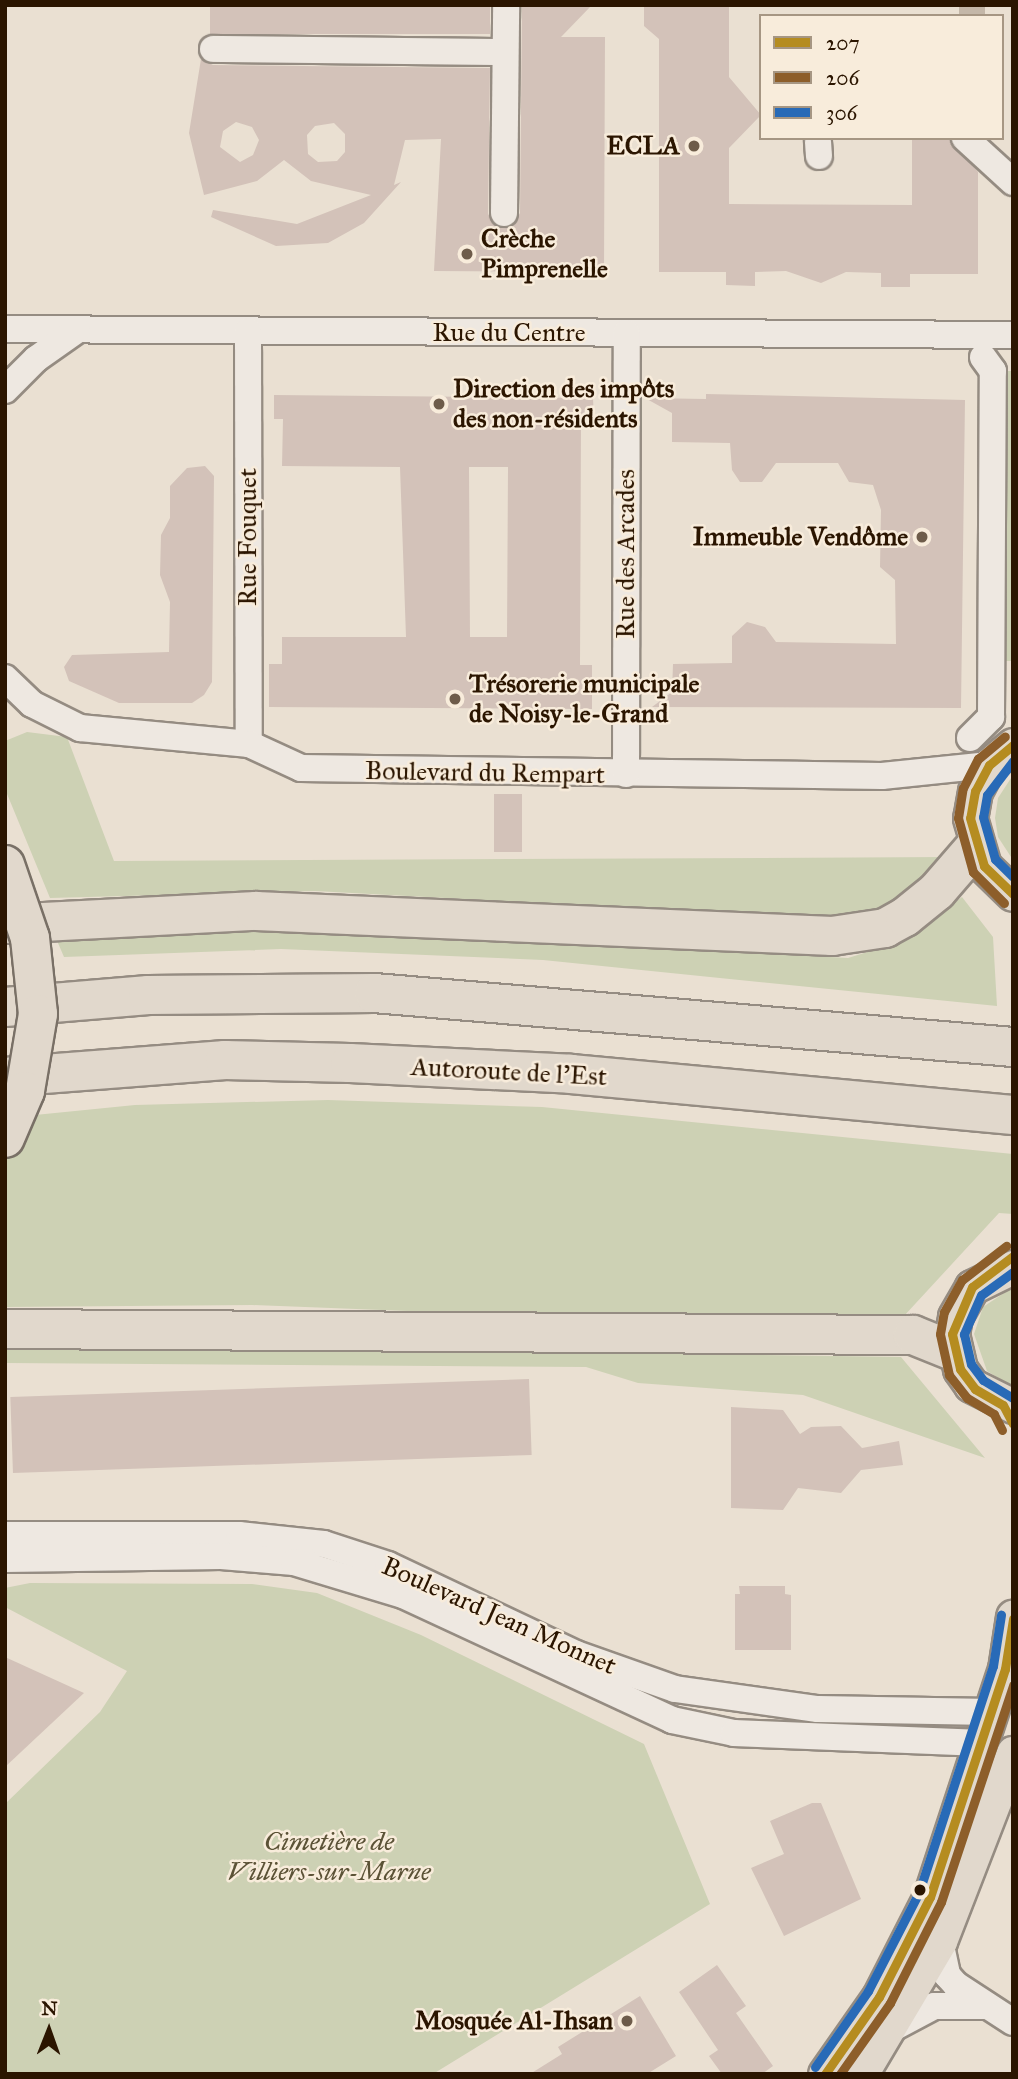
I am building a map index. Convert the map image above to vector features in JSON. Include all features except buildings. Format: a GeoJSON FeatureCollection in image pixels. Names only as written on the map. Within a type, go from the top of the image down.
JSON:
{"type":"FeatureCollection","features":[{"type":"Feature","properties":{"kind":"highway"},"geometry":{"type":"LineString","coordinates":[[5,924],[256,911],[832,936],[885,928],[905,917],[937,891],[975,847]]}},
{"type":"Feature","properties":{"kind":"highway"},"geometry":{"type":"LineString","coordinates":[[5,866],[30,938],[38,1014],[25,1091],[5,1138]]}},
{"type":"Feature","properties":{"kind":"highway"},"geometry":{"type":"LineString","coordinates":[[5,1007],[148,995],[374,993],[1013,1047]]}},
{"type":"Feature","properties":{"kind":"highway","name":"Autoroute de l’Est"},"geometry":{"type":"LineString","coordinates":[[5,1077],[225,1060],[362,1063],[584,1075],[1013,1115]]}},
{"type":"Feature","properties":{"kind":"highway"},"geometry":{"type":"LineString","coordinates":[[5,1329],[913,1335],[953,1351]]}},
{"type":"Feature","properties":{"kind":"main road"},"geometry":{"type":"LineString","coordinates":[[1001,755],[972,809],[975,847],[991,874],[1013,894]]}},
{"type":"Feature","properties":{"kind":"main road"},"geometry":{"type":"LineString","coordinates":[[1009,1264],[972,1287],[962,1301],[953,1351],[971,1384],[1009,1412]]}},
{"type":"Feature","properties":{"kind":"main road"},"geometry":{"type":"LineString","coordinates":[[861,2074],[891,2029],[940,1941],[1003,1732],[1013,1617]]}},
{"type":"Feature","properties":{"kind":"main road"},"geometry":{"type":"LineString","coordinates":[[825,2074],[879,1997],[920,1919],[1003,1732]]}},
{"type":"Feature","properties":{"kind":"street"},"geometry":{"type":"LineString","coordinates":[[504,213],[506,5]]}},
{"type":"Feature","properties":{"kind":"street"},"geometry":{"type":"LineString","coordinates":[[213,49],[505,52]]}},
{"type":"Feature","properties":{"kind":"street"},"geometry":{"type":"LineString","coordinates":[[971,141],[1013,182]]}},
{"type":"Feature","properties":{"kind":"street","name":"Rue du Centre"},"geometry":{"type":"LineString","coordinates":[[5,329],[1013,335]]}},
{"type":"Feature","properties":{"kind":"street"},"geometry":{"type":"LineString","coordinates":[[5,390],[36,359],[77,330]]}},
{"type":"Feature","properties":{"kind":"street","name":"Rue Fouquet"},"geometry":{"type":"LineString","coordinates":[[248,331],[249,744]]}},
{"type":"Feature","properties":{"kind":"street","name":"Rue des Arcades"},"geometry":{"type":"LineString","coordinates":[[625,775],[627,334]]}},
{"type":"Feature","properties":{"kind":"street"},"geometry":{"type":"LineString","coordinates":[[970,738],[990,717],[1002,666],[993,371],[983,357]]}},
{"type":"Feature","properties":{"kind":"street","name":"Boulevard du Rempart"},"geometry":{"type":"LineString","coordinates":[[5,678],[32,704],[80,728],[249,744],[301,768],[625,775],[882,776],[1001,755]]}},
{"type":"Feature","properties":{"kind":"street","name":"Boulevard Jean Monnet"},"geometry":{"type":"LineString","coordinates":[[5,1535],[239,1535],[324,1544],[388,1565],[576,1654],[675,1689],[1003,1732]]}},
{"type":"Feature","properties":{"kind":"street","name":"Boulevard Jean Monnet"},"geometry":{"type":"LineString","coordinates":[[5,1559],[208,1556],[294,1562],[403,1594],[672,1720],[734,1732],[1003,1732]]}},
{"type":"Feature","properties":{"kind":"street"},"geometry":{"type":"LineString","coordinates":[[940,1941],[947,1975],[1013,2022]]}},
{"type":"Feature","properties":{"kind":"street"},"geometry":{"type":"LineString","coordinates":[[891,2029],[934,2006],[989,2006]]}},
{"type":"Feature","properties":{"kind":"green space"},"geometry":{"type":"Polygon","coordinates":[[[1002,371],[1013,371],[1013,661],[1000,661],[1002,371]]]}},
{"type":"Feature","properties":{"kind":"green space"},"geometry":{"type":"Polygon","coordinates":[[[27,732],[67,737],[114,861],[947,857],[903,902],[839,919],[315,891],[50,898],[5,789],[5,741],[27,732]]]}},
{"type":"Feature","properties":{"kind":"green space"},"geometry":{"type":"Polygon","coordinates":[[[1013,775],[1013,860],[998,837],[995,818],[998,798],[1013,775]]]}},
{"type":"Feature","properties":{"kind":"green space"},"geometry":{"type":"Polygon","coordinates":[[[962,897],[993,937],[997,1006],[543,960],[281,949],[64,957],[55,936],[243,924],[848,958],[906,940],[962,897]]]}},
{"type":"Feature","properties":{"kind":"green space"},"geometry":{"type":"Polygon","coordinates":[[[328,1100],[542,1107],[1013,1154],[1013,1214],[999,1213],[904,1316],[666,1321],[252,1305],[5,1307],[5,1118],[135,1105],[328,1100]]]}},
{"type":"Feature","properties":{"kind":"green space"},"geometry":{"type":"Polygon","coordinates":[[[1013,1287],[1013,1387],[987,1371],[974,1334],[983,1307],[1013,1287]]]}},
{"type":"Feature","properties":{"kind":"green space"},"geometry":{"type":"Polygon","coordinates":[[[5,1344],[901,1357],[985,1458],[803,1395],[638,1383],[586,1367],[5,1363],[5,1344]]]}},
{"type":"Feature","properties":{"kind":"green space","name":"Cimetière de Villiers-sur-Marne"},"geometry":{"type":"Polygon","coordinates":[[[30,1583],[252,1584],[317,1593],[421,1635],[644,1744],[710,1904],[433,2074],[5,2074],[5,1804],[100,1712],[127,1671],[5,1607],[5,1588],[30,1583]]]}},
{"type":"Feature","properties":{"kind":"tunnel"},"geometry":{"type":"LineString","coordinates":[[972,5],[972,14]]}},
{"type":"Feature","properties":{"kind":"transit line","name":"206"},"geometry":{"type":"LineString","coordinates":[[1004,903],[973,872],[958,818],[963,788],[978,759],[1005,736]]}},
{"type":"Feature","properties":{"kind":"transit line","name":"207"},"geometry":{"type":"LineString","coordinates":[[1013,745],[989,765],[975,791],[970,818],[984,866],[1013,894]]}},
{"type":"Feature","properties":{"kind":"transit line","name":"306"},"geometry":{"type":"LineString","coordinates":[[1013,761],[987,795],[983,817],[995,859],[1013,877]]}},
{"type":"Feature","properties":{"kind":"transit line","name":"206"},"geometry":{"type":"LineString","coordinates":[[1002,1430],[994,1414],[967,1398],[949,1375],[940,1334],[944,1312],[962,1280],[1006,1246]]}},
{"type":"Feature","properties":{"kind":"transit line","name":"207"},"geometry":{"type":"LineString","coordinates":[[1013,1256],[972,1287],[952,1334],[960,1369],[975,1389],[1003,1405],[1013,1424]]}},
{"type":"Feature","properties":{"kind":"transit line","name":"306"},"geometry":{"type":"LineString","coordinates":[[1013,1272],[981,1295],[964,1334],[971,1364],[983,1380],[1013,1398]]}},
{"type":"Feature","properties":{"kind":"transit line","name":"306"},"geometry":{"type":"LineString","coordinates":[[815,2067],[868,1991],[919,1892],[993,1666],[1001,1615]]}},
{"type":"Feature","properties":{"kind":"transit line","name":"207"},"geometry":{"type":"LineString","coordinates":[[825,2074],[879,1997],[930,1897],[1005,1669],[1013,1619]]}},
{"type":"Feature","properties":{"kind":"transit line","name":"206"},"geometry":{"type":"LineString","coordinates":[[840,2074],[890,2003],[941,1902],[1013,1685]]}},
{"type":"Feature","properties":{"kind":"place","name":"ECLA"},"geometry":{"type":"Point","coordinates":[694,146]}},
{"type":"Feature","properties":{"kind":"place","name":"Crèche Pimprenelle"},"geometry":{"type":"Point","coordinates":[467,254]}},
{"type":"Feature","properties":{"kind":"place","name":"Direction des impôts des non-résidents"},"geometry":{"type":"Point","coordinates":[439,404]}},
{"type":"Feature","properties":{"kind":"place","name":"Immeuble Vendôme"},"geometry":{"type":"Point","coordinates":[922,537]}},
{"type":"Feature","properties":{"kind":"place","name":"Trésorerie municipale de Noisy-le-Grand"},"geometry":{"type":"Point","coordinates":[455,699]}},
{"type":"Feature","properties":{"kind":"place","name":"Mosquée Al-Ihsan"},"geometry":{"type":"Point","coordinates":[627,2021]}}]}
